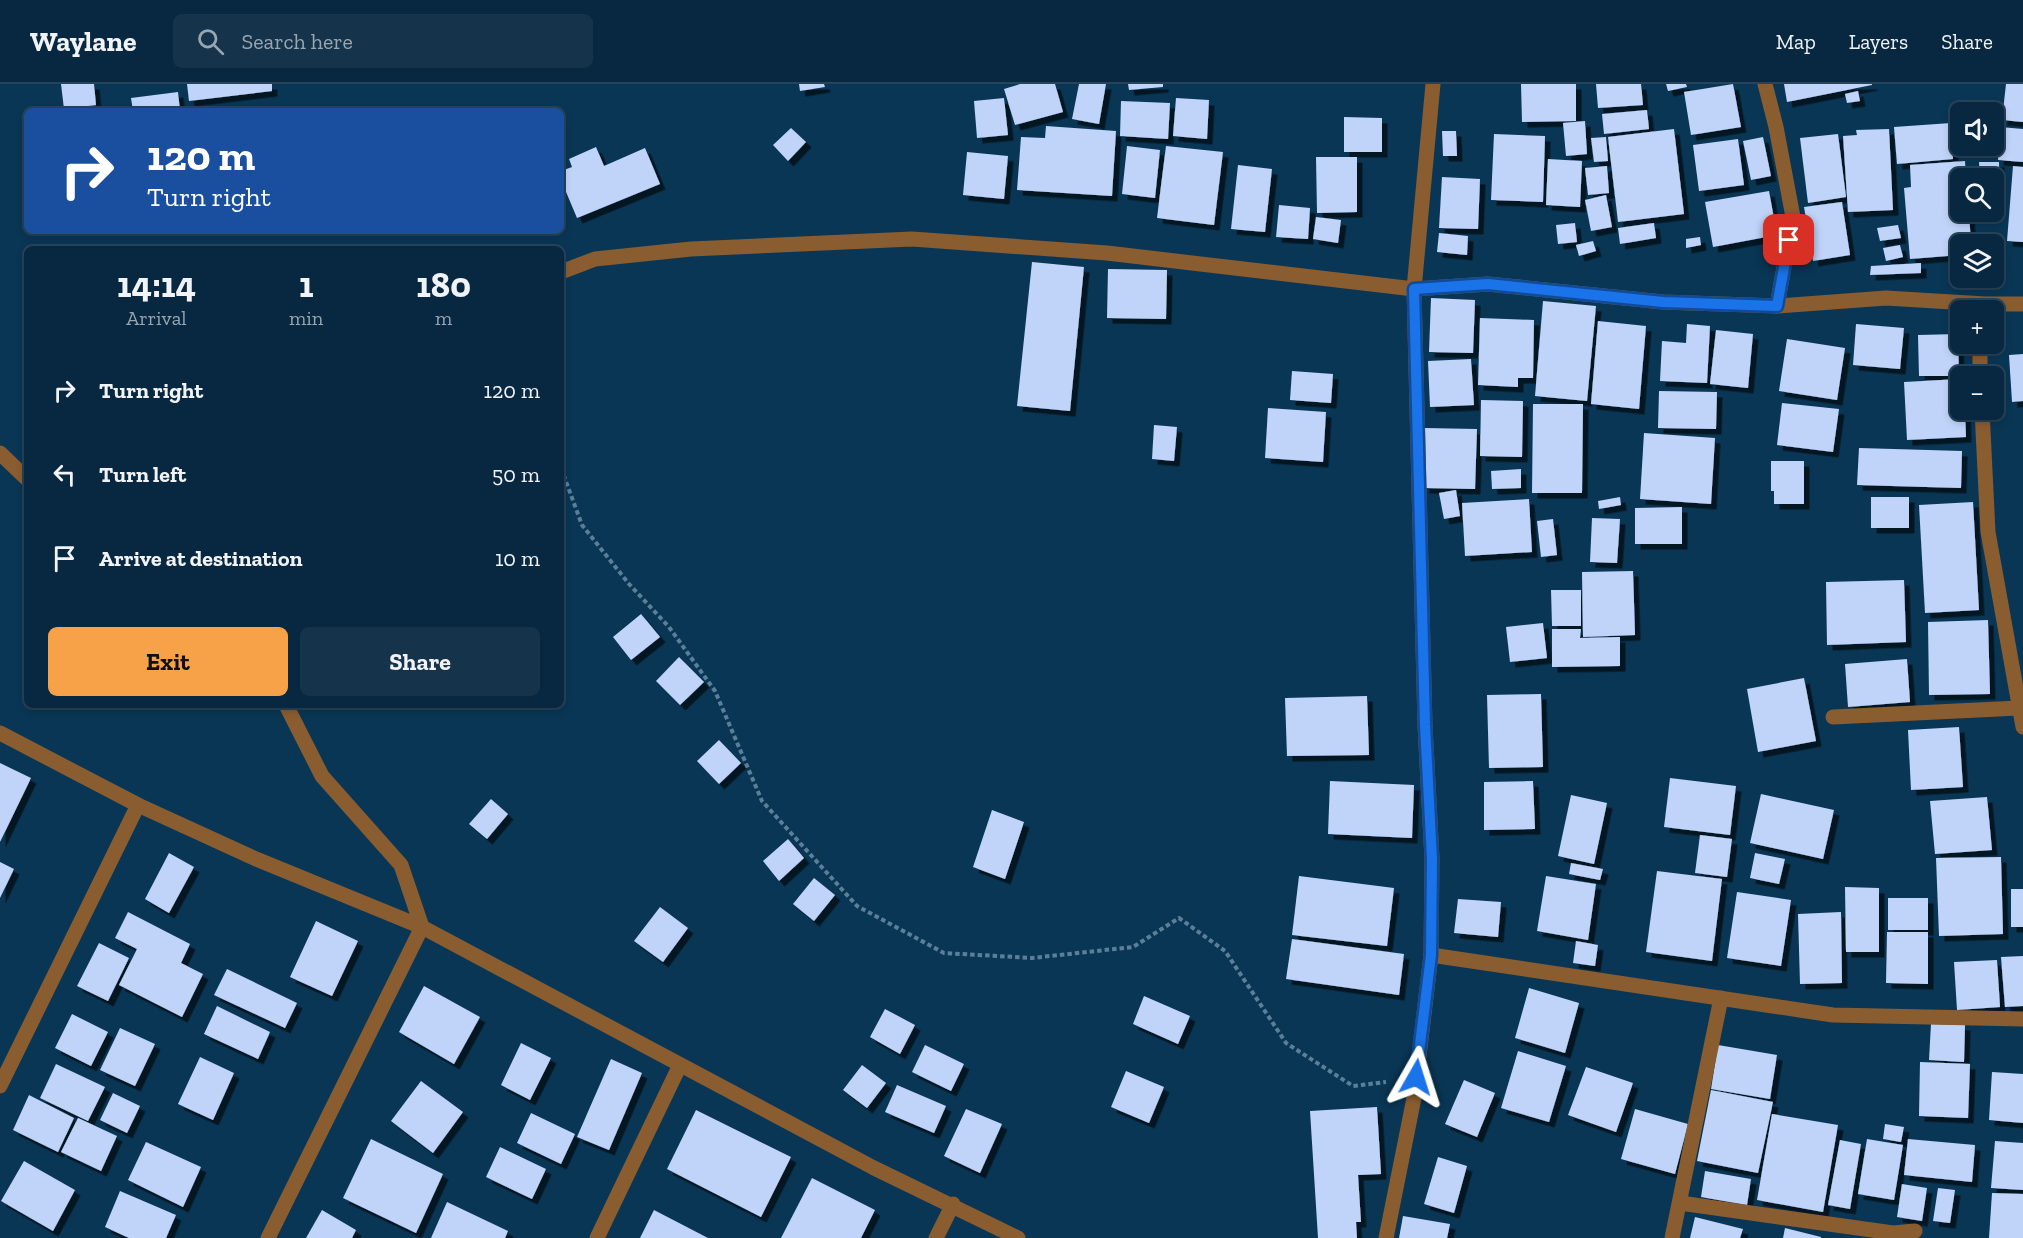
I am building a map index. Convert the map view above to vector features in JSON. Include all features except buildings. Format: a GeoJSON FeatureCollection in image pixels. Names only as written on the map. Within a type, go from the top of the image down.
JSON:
{"type":"FeatureCollection","features":[{"type":"Feature","properties":{"kind":"street"},"geometry":{"type":"LineString","coordinates":[[1386,1238],[1399,1179],[1416,1077],[1431,955],[1432,859],[1425,725],[1414,289],[1433,84]]}},
{"type":"Feature","properties":{"kind":"street"},"geometry":{"type":"LineString","coordinates":[[1765,84],[1776,127],[1793,217],[1777,306]]}},
{"type":"Feature","properties":{"kind":"street"},"geometry":{"type":"LineString","coordinates":[[564,271],[595,260],[691,249],[912,239],[1107,253],[1414,289],[1488,284],[1663,302],[1777,306],[1886,298],[1950,304]]}},
{"type":"Feature","properties":{"kind":"street"},"geometry":{"type":"LineString","coordinates":[[2004,306],[2023,304]]}},
{"type":"Feature","properties":{"kind":"street"},"geometry":{"type":"LineString","coordinates":[[1982,420],[1988,532],[2023,727]]}},
{"type":"Feature","properties":{"kind":"street"},"geometry":{"type":"LineString","coordinates":[[0,453],[24,475]]}},
{"type":"Feature","properties":{"kind":"street"},"geometry":{"type":"LineString","coordinates":[[268,1238],[422,927],[401,865],[322,776],[288,708]]}},
{"type":"Feature","properties":{"kind":"street"},"geometry":{"type":"LineString","coordinates":[[1833,717],[2019,708]]}},
{"type":"Feature","properties":{"kind":"street"},"geometry":{"type":"LineString","coordinates":[[0,733],[138,805],[256,860],[422,927],[874,1167],[1018,1238]]}},
{"type":"Feature","properties":{"kind":"street"},"geometry":{"type":"LineString","coordinates":[[0,1086],[138,805]]}},
{"type":"Feature","properties":{"kind":"street"},"geometry":{"type":"LineString","coordinates":[[1431,955],[1833,1015],[2023,1018]]}},
{"type":"Feature","properties":{"kind":"street"},"geometry":{"type":"LineString","coordinates":[[1672,1238],[1721,998]]}},
{"type":"Feature","properties":{"kind":"street"},"geometry":{"type":"LineString","coordinates":[[597,1238],[680,1065]]}},
{"type":"Feature","properties":{"kind":"street"},"geometry":{"type":"LineString","coordinates":[[1680,1203],[1893,1233],[1915,1231]]}},
{"type":"Feature","properties":{"kind":"street"},"geometry":{"type":"LineString","coordinates":[[936,1238],[953,1204]]}},
{"type":"Feature","properties":{"kind":"path"},"geometry":{"type":"LineString","coordinates":[[564,476],[582,525],[629,584],[669,627],[715,691],[762,801],[857,906],[944,953],[1032,958],[1133,947],[1179,918],[1225,951],[1286,1043],[1353,1086],[1416,1077]]}},
{"type":"Feature","properties":{"kind":"route"},"geometry":{"type":"LineString","coordinates":[[1416,1077],[1431,955],[1432,859],[1425,725],[1414,289],[1488,284],[1663,302],[1777,306],[1789,240]]}}]}
